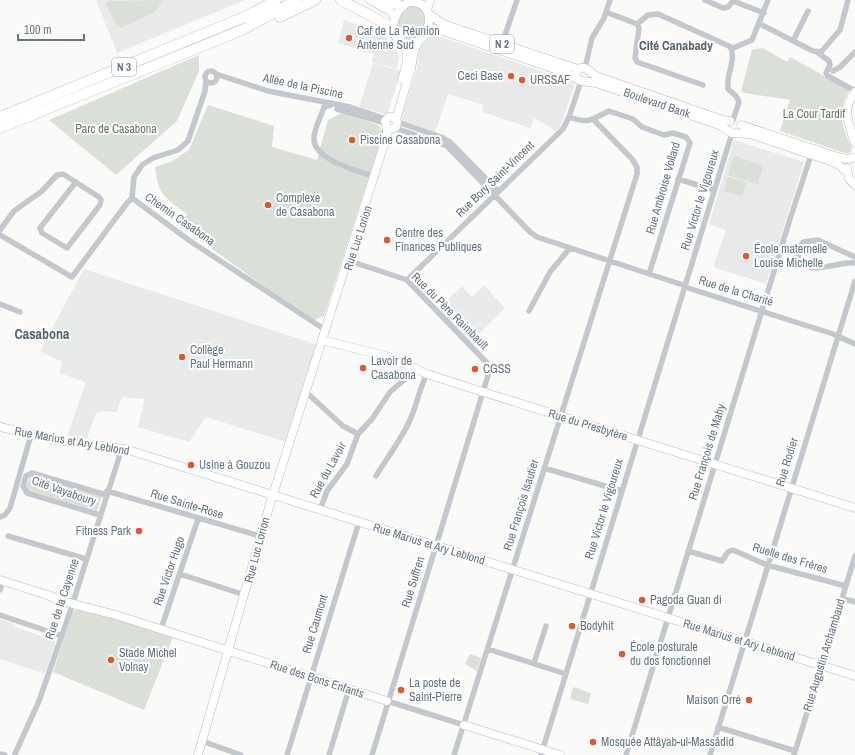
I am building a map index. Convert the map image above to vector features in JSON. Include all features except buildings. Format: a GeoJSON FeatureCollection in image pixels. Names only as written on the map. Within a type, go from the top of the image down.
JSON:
{"type":"FeatureCollection","features":[{"type":"Feature","properties":{"kind":"highway","name":"N 3"},"geometry":{"type":"LineString","coordinates":[[0,117],[248,16],[276,0]]}},
{"type":"Feature","properties":{"kind":"highway","name":"N 3"},"geometry":{"type":"LineString","coordinates":[[0,128],[242,30],[297,0]]}},
{"type":"Feature","properties":{"kind":"highway","name":"N 3"},"geometry":{"type":"LineString","coordinates":[[170,58],[238,37],[315,0]]}},
{"type":"Feature","properties":{"kind":"highway"},"geometry":{"type":"LineString","coordinates":[[341,0],[386,24],[394,31]]}},
{"type":"Feature","properties":{"kind":"highway"},"geometry":{"type":"LineString","coordinates":[[381,3],[402,6]]}},
{"type":"Feature","properties":{"kind":"street"},"geometry":{"type":"LineString","coordinates":[[370,0],[381,3],[395,18]]}},
{"type":"Feature","properties":{"kind":"street"},"geometry":{"type":"LineString","coordinates":[[402,6],[395,18],[394,31],[401,41],[409,44],[419,41],[426,31],[430,0]]}},
{"type":"Feature","properties":{"kind":"street"},"geometry":{"type":"LineString","coordinates":[[502,44],[517,0]]}},
{"type":"Feature","properties":{"kind":"street"},"geometry":{"type":"LineString","coordinates":[[584,70],[576,74],[581,80],[588,78],[584,70],[592,38],[606,12],[610,0]]}},
{"type":"Feature","properties":{"kind":"street"},"geometry":{"type":"LineString","coordinates":[[705,0],[723,8],[728,7],[734,0],[764,13]]}},
{"type":"Feature","properties":{"kind":"street"},"geometry":{"type":"LineString","coordinates":[[731,49],[752,40],[760,24],[768,0]]}},
{"type":"Feature","properties":{"kind":"street"},"geometry":{"type":"LineString","coordinates":[[817,52],[820,52],[836,36],[849,0],[855,2]]}},
{"type":"Feature","properties":{"kind":"street","name":"N 2"},"geometry":{"type":"LineString","coordinates":[[402,6],[408,2],[422,2],[428,12]]}},
{"type":"Feature","properties":{"kind":"street"},"geometry":{"type":"LineString","coordinates":[[793,41],[808,11]]}},
{"type":"Feature","properties":{"kind":"street","name":"Boulevard Bank"},"geometry":{"type":"LineString","coordinates":[[428,12],[443,24],[584,70],[596,76],[723,120],[750,134],[836,163],[846,172]]}},
{"type":"Feature","properties":{"kind":"street"},"geometry":{"type":"LineString","coordinates":[[606,12],[637,24]]}},
{"type":"Feature","properties":{"kind":"street"},"geometry":{"type":"LineString","coordinates":[[637,24],[648,15],[658,14],[726,44],[731,49],[732,57],[728,79],[728,89],[736,96],[739,102],[734,127]]}},
{"type":"Feature","properties":{"kind":"street"},"geometry":{"type":"LineString","coordinates":[[637,24],[639,28],[635,58],[637,62],[703,84]]}},
{"type":"Feature","properties":{"kind":"street"},"geometry":{"type":"LineString","coordinates":[[760,24],[817,52],[829,61],[830,65],[826,73],[828,76],[855,91],[846,113],[847,121],[854,136],[855,143]]}},
{"type":"Feature","properties":{"kind":"street","name":"Boulevard Bank"},"geometry":{"type":"LineString","coordinates":[[426,31],[434,29],[445,31],[581,80],[598,83],[734,127],[838,157],[847,159],[854,157]]}},
{"type":"Feature","properties":{"kind":"street","name":"Rue Luc Lorion"},"geometry":{"type":"LineString","coordinates":[[198,755],[245,595],[260,536],[350,257],[391,123],[406,66],[406,48],[401,41]]}},
{"type":"Feature","properties":{"kind":"street","name":"Rue Luc Lorion"},"geometry":{"type":"LineString","coordinates":[[391,123],[411,69],[414,50],[419,41]]}},
{"type":"Feature","properties":{"kind":"street"},"geometry":{"type":"LineString","coordinates":[[833,71],[840,67],[855,52]]}},
{"type":"Feature","properties":{"kind":"street"},"geometry":{"type":"LineString","coordinates":[[132,198],[134,177],[142,165],[153,158],[178,150],[188,141],[206,91],[212,79]]}},
{"type":"Feature","properties":{"kind":"street","name":"Allée de la Piscine"},"geometry":{"type":"LineString","coordinates":[[212,79],[331,105],[350,107],[391,123]]}},
{"type":"Feature","properties":{"kind":"street","name":"Allée de la Piscine"},"geometry":{"type":"LineString","coordinates":[[212,79],[228,81],[267,93],[324,107],[343,110],[391,123]]}},
{"type":"Feature","properties":{"kind":"street","name":"Rue Bory Saint-Vincent"},"geometry":{"type":"LineString","coordinates":[[407,280],[563,129],[569,117],[581,80]]}},
{"type":"Feature","properties":{"kind":"street"},"geometry":{"type":"LineString","coordinates":[[331,105],[324,107],[314,141],[331,161],[375,177]]}},
{"type":"Feature","properties":{"kind":"street","name":"Rue Ambroise Vollard"},"geometry":{"type":"LineString","coordinates":[[593,119],[609,111],[633,119],[642,127],[664,135],[673,134],[686,138],[690,143],[649,274]]}},
{"type":"Feature","properties":{"kind":"street"},"geometry":{"type":"LineString","coordinates":[[569,117],[582,122],[593,119]]}},
{"type":"Feature","properties":{"kind":"street","name":"Rue François Isautier"},"geometry":{"type":"LineString","coordinates":[[454,755],[637,174],[637,167],[632,159],[593,119]]}},
{"type":"Feature","properties":{"kind":"street","name":"Rue de la Charité"},"geometry":{"type":"LineString","coordinates":[[391,123],[441,137],[450,142],[530,232],[570,248],[833,334],[837,338],[855,344]]}},
{"type":"Feature","properties":{"kind":"street","name":"Rue Victor le Vigoureux"},"geometry":{"type":"LineString","coordinates":[[542,752],[734,127]]}},
{"type":"Feature","properties":{"kind":"street","name":"Rue François de Mahy"},"geometry":{"type":"LineString","coordinates":[[626,755],[781,248],[811,155]]}},
{"type":"Feature","properties":{"kind":"street","name":"N 2"},"geometry":{"type":"LineString","coordinates":[[854,157],[848,164],[846,172],[849,179],[855,185]]}},
{"type":"Feature","properties":{"kind":"street"},"geometry":{"type":"LineString","coordinates":[[0,230],[14,211],[42,191],[59,173],[76,182],[99,197],[101,202],[69,247],[65,247],[42,233],[40,228],[76,182]]}},
{"type":"Feature","properties":{"kind":"street"},"geometry":{"type":"LineString","coordinates":[[678,179],[714,190]]}},
{"type":"Feature","properties":{"kind":"street","name":"Chemin Casabona"},"geometry":{"type":"LineString","coordinates":[[0,235],[72,277],[132,198],[184,237],[326,330]]}},
{"type":"Feature","properties":{"kind":"street"},"geometry":{"type":"LineString","coordinates":[[855,257],[825,243],[812,240],[803,242],[797,251],[799,258],[810,266],[829,268],[843,263],[855,262]]}},
{"type":"Feature","properties":{"kind":"street"},"geometry":{"type":"LineString","coordinates":[[529,311],[550,272],[570,248]]}},
{"type":"Feature","properties":{"kind":"street"},"geometry":{"type":"LineString","coordinates":[[781,248],[797,251]]}},
{"type":"Feature","properties":{"kind":"street"},"geometry":{"type":"LineString","coordinates":[[843,263],[846,253]]}},
{"type":"Feature","properties":{"kind":"street","name":"Rue du Père Raimbault"},"geometry":{"type":"LineString","coordinates":[[350,257],[407,280],[487,363],[490,369],[483,392]]}},
{"type":"Feature","properties":{"kind":"street"},"geometry":{"type":"LineString","coordinates":[[854,289],[855,281]]}},
{"type":"Feature","properties":{"kind":"street","name":"Rue Rodier"},"geometry":{"type":"LineString","coordinates":[[710,755],[790,488],[854,289]]}},
{"type":"Feature","properties":{"kind":"street"},"geometry":{"type":"LineString","coordinates":[[0,304],[20,312]]}},
{"type":"Feature","properties":{"kind":"street"},"geometry":{"type":"LineString","coordinates":[[326,330],[333,343]]}},
{"type":"Feature","properties":{"kind":"street","name":"Rue du Presbytère"},"geometry":{"type":"LineString","coordinates":[[322,342],[333,343],[389,357],[427,374],[855,508]]}},
{"type":"Feature","properties":{"kind":"street","name":"Rue du Lavoir"},"geometry":{"type":"LineString","coordinates":[[320,510],[327,491],[347,464],[358,434],[372,419],[390,392],[417,369]]}},
{"type":"Feature","properties":{"kind":"street"},"geometry":{"type":"LineString","coordinates":[[376,476],[409,422],[415,409],[420,386],[427,374]]}},
{"type":"Feature","properties":{"kind":"street"},"geometry":{"type":"LineString","coordinates":[[306,392],[343,426],[358,434]]}},
{"type":"Feature","properties":{"kind":"street","name":"Rue Suffren"},"geometry":{"type":"LineString","coordinates":[[372,755],[387,701],[483,392]]}},
{"type":"Feature","properties":{"kind":"street","name":"Rue Marius et Ary Leblond"},"geometry":{"type":"LineString","coordinates":[[0,427],[31,435],[122,448],[855,676]]}},
{"type":"Feature","properties":{"kind":"street"},"geometry":{"type":"LineString","coordinates":[[0,517],[8,512],[31,435]]}},
{"type":"Feature","properties":{"kind":"street","name":"Rue de la Cayenne"},"geometry":{"type":"LineString","coordinates":[[14,755],[39,701],[62,636],[122,448]]}},
{"type":"Feature","properties":{"kind":"street"},"geometry":{"type":"LineString","coordinates":[[544,468],[622,491]]}},
{"type":"Feature","properties":{"kind":"street","name":"Cité Vayaboury"},"geometry":{"type":"LineString","coordinates":[[100,515],[27,493],[23,486],[26,476],[32,473],[107,493]]}},
{"type":"Feature","properties":{"kind":"street"},"geometry":{"type":"LineString","coordinates":[[279,479],[283,499]]}},
{"type":"Feature","properties":{"kind":"street","name":"Rue Sainte-Rose"},"geometry":{"type":"LineString","coordinates":[[107,493],[260,536]]}},
{"type":"Feature","properties":{"kind":"street","name":"Rue Victor Hugo"},"geometry":{"type":"LineString","coordinates":[[161,629],[198,519]]}},
{"type":"Feature","properties":{"kind":"street","name":"Rue Caumont"},"geometry":{"type":"LineString","coordinates":[[287,755],[310,676],[359,522]]}},
{"type":"Feature","properties":{"kind":"street"},"geometry":{"type":"LineString","coordinates":[[8,536],[86,559]]}},
{"type":"Feature","properties":{"kind":"street","name":"Ruelle des Frères"},"geometry":{"type":"LineString","coordinates":[[688,551],[722,561],[728,552],[733,550],[767,565],[846,586]]}},
{"type":"Feature","properties":{"kind":"street","name":"Rue Augustin Archambaud"},"geometry":{"type":"LineString","coordinates":[[794,753],[855,556]]}},
{"type":"Feature","properties":{"kind":"street"},"geometry":{"type":"LineString","coordinates":[[180,574],[245,595]]}},
{"type":"Feature","properties":{"kind":"street"},"geometry":{"type":"LineString","coordinates":[[0,590],[2,580]]}},
{"type":"Feature","properties":{"kind":"street","name":"Rue des Bons Enfants"},"geometry":{"type":"LineString","coordinates":[[2,580],[464,725],[542,752],[560,755]]}},
{"type":"Feature","properties":{"kind":"street"},"geometry":{"type":"LineString","coordinates":[[842,598],[855,602]]}},
{"type":"Feature","properties":{"kind":"street"},"geometry":{"type":"LineString","coordinates":[[0,615],[62,636]]}},
{"type":"Feature","properties":{"kind":"street"},"geometry":{"type":"LineString","coordinates":[[534,664],[546,626]]}},
{"type":"Feature","properties":{"kind":"street"},"geometry":{"type":"LineString","coordinates":[[488,649],[566,674]]}},
{"type":"Feature","properties":{"kind":"street"},"geometry":{"type":"LineString","coordinates":[[329,755],[349,689]]}},
{"type":"Feature","properties":{"kind":"street"},"geometry":{"type":"LineString","coordinates":[[718,727],[794,753]]}},
{"type":"Feature","properties":{"kind":"street"},"geometry":{"type":"LineString","coordinates":[[202,741],[241,755]]}},
{"type":"Feature","properties":{"kind":"street"},"geometry":{"type":"LineString","coordinates":[[0,754],[5,755]]}},
{"type":"Feature","properties":{"kind":"shaded area"},"geometry":{"type":"Polygon","coordinates":[[[96,0],[245,0],[117,53],[96,0]]]}},
{"type":"Feature","properties":{"kind":"shaded area"},"geometry":{"type":"Polygon","coordinates":[[[344,20],[381,33],[396,49],[399,57],[397,69],[372,62],[374,54],[338,43],[344,20]]]}},
{"type":"Feature","properties":{"kind":"shaded area"},"geometry":{"type":"Polygon","coordinates":[[[433,34],[573,82],[574,87],[560,127],[555,132],[550,127],[534,118],[530,128],[482,112],[484,105],[448,94],[435,133],[403,122],[401,117],[417,69],[419,49],[433,34]]]}},
{"type":"Feature","properties":{"kind":"shaded area"},"geometry":{"type":"Polygon","coordinates":[[[373,63],[401,71],[388,112],[385,114],[359,107],[373,63]]]}},
{"type":"Feature","properties":{"kind":"shaded area"},"geometry":{"type":"Polygon","coordinates":[[[734,140],[804,162],[766,284],[713,267],[726,230],[709,224],[734,140]]]}},
{"type":"Feature","properties":{"kind":"shaded area","name":"Collège Paul Hermann"},"geometry":{"type":"Polygon","coordinates":[[[84,269],[318,345],[286,442],[206,417],[189,442],[138,427],[145,399],[122,397],[117,412],[104,411],[96,413],[87,439],[67,436],[86,382],[59,373],[62,362],[40,351],[84,269]]]}},
{"type":"Feature","properties":{"kind":"shaded area"},"geometry":{"type":"Polygon","coordinates":[[[484,285],[505,308],[470,342],[438,309],[462,286],[472,297],[484,285]]]}},
{"type":"Feature","properties":{"kind":"shaded area"},"geometry":{"type":"Polygon","coordinates":[[[0,619],[15,624],[15,627],[56,641],[45,674],[0,659],[0,619]]]}},
{"type":"Feature","properties":{"kind":"green space"},"geometry":{"type":"Polygon","coordinates":[[[110,0],[164,0],[154,12],[121,28],[116,25],[106,4],[110,0]]]}},
{"type":"Feature","properties":{"kind":"green space"},"geometry":{"type":"Polygon","coordinates":[[[412,5],[418,6],[425,10],[426,25],[417,38],[406,40],[397,34],[397,25],[404,10],[412,5]]]}},
{"type":"Feature","properties":{"kind":"green space","name":"La Cour Tardif"},"geometry":{"type":"Polygon","coordinates":[[[763,48],[787,62],[790,57],[850,90],[843,104],[842,119],[848,141],[852,148],[850,153],[845,153],[780,131],[790,100],[745,93],[741,91],[752,50],[763,48]]]}},
{"type":"Feature","properties":{"kind":"green space","name":"Parc de Casabona"},"geometry":{"type":"Polygon","coordinates":[[[199,55],[199,71],[177,121],[116,175],[49,120],[199,55]]]}},
{"type":"Feature","properties":{"kind":"green space","name":"Complexe de Casabona"},"geometry":{"type":"Polygon","coordinates":[[[208,105],[274,126],[272,147],[317,160],[328,120],[342,113],[378,125],[383,133],[324,316],[314,320],[279,297],[179,225],[187,214],[168,200],[164,195],[158,184],[155,167],[172,161],[189,150],[208,105]]]}},
{"type":"Feature","properties":{"kind":"green space"},"geometry":{"type":"Polygon","coordinates":[[[734,156],[763,165],[758,184],[728,175],[734,156]]]}},
{"type":"Feature","properties":{"kind":"green space"},"geometry":{"type":"Polygon","coordinates":[[[728,177],[746,182],[742,196],[724,191],[728,177]]]}},
{"type":"Feature","properties":{"kind":"green space"},"geometry":{"type":"Polygon","coordinates":[[[31,475],[102,496],[97,511],[28,490],[26,485],[31,475]]]}},
{"type":"Feature","properties":{"kind":"green space","name":"Stade Michel Volnay"},"geometry":{"type":"Polygon","coordinates":[[[82,608],[173,637],[144,710],[53,672],[73,611],[82,608]]]}},
{"type":"Feature","properties":{"kind":"green space"},"geometry":{"type":"Polygon","coordinates":[[[470,654],[481,658],[477,671],[465,664],[470,654]]]}},
{"type":"Feature","properties":{"kind":"green space"},"geometry":{"type":"Polygon","coordinates":[[[573,687],[591,693],[588,704],[570,699],[573,687]]]}},
{"type":"Feature","properties":{"kind":"place","name":"Caf de La Réunion Antenne Sud"},"geometry":{"type":"Point","coordinates":[349,38]}},
{"type":"Feature","properties":{"kind":"place","name":"Ceci Base"},"geometry":{"type":"Point","coordinates":[511,76]}},
{"type":"Feature","properties":{"kind":"place","name":"URSSAF"},"geometry":{"type":"Point","coordinates":[522,80]}},
{"type":"Feature","properties":{"kind":"place","name":"Piscine Casabona"},"geometry":{"type":"Point","coordinates":[352,140]}},
{"type":"Feature","properties":{"kind":"place","name":"Complexe de Casabona"},"geometry":{"type":"Point","coordinates":[268,205]}},
{"type":"Feature","properties":{"kind":"place","name":"Centre des Finances Publiques"},"geometry":{"type":"Point","coordinates":[387,240]}},
{"type":"Feature","properties":{"kind":"place","name":"École maternelle Louise Michelle"},"geometry":{"type":"Point","coordinates":[746,256]}},
{"type":"Feature","properties":{"kind":"place","name":"Collège Paul Hermann"},"geometry":{"type":"Point","coordinates":[182,357]}},
{"type":"Feature","properties":{"kind":"place","name":"Lavoir de Casabona"},"geometry":{"type":"Point","coordinates":[363,368]}},
{"type":"Feature","properties":{"kind":"place","name":"CGSS"},"geometry":{"type":"Point","coordinates":[475,369]}},
{"type":"Feature","properties":{"kind":"place","name":"Usine à Gouzou"},"geometry":{"type":"Point","coordinates":[191,465]}},
{"type":"Feature","properties":{"kind":"place","name":"Fitness Park"},"geometry":{"type":"Point","coordinates":[139,531]}},
{"type":"Feature","properties":{"kind":"place","name":"Pagoda Guan di"},"geometry":{"type":"Point","coordinates":[642,600]}},
{"type":"Feature","properties":{"kind":"place","name":"Bodyhit"},"geometry":{"type":"Point","coordinates":[572,626]}},
{"type":"Feature","properties":{"kind":"place","name":"École posturale du dos fonctionnel"},"geometry":{"type":"Point","coordinates":[622,654]}},
{"type":"Feature","properties":{"kind":"place","name":"Stade Michel Volnay"},"geometry":{"type":"Point","coordinates":[111,660]}},
{"type":"Feature","properties":{"kind":"place","name":"La poste de Saint-Pierre"},"geometry":{"type":"Point","coordinates":[401,690]}},
{"type":"Feature","properties":{"kind":"place","name":"Maison Orré"},"geometry":{"type":"Point","coordinates":[749,700]}},
{"type":"Feature","properties":{"kind":"place","name":"Mosquée Attâyab-ul-Massâdid"},"geometry":{"type":"Point","coordinates":[593,742]}},
{"type":"Feature","properties":{"kind":"district","name":"Cité Canabady"},"geometry":{"type":"Point","coordinates":[676,45]}},
{"type":"Feature","properties":{"kind":"district","name":"Casabona"},"geometry":{"type":"Point","coordinates":[42,334]}}]}
